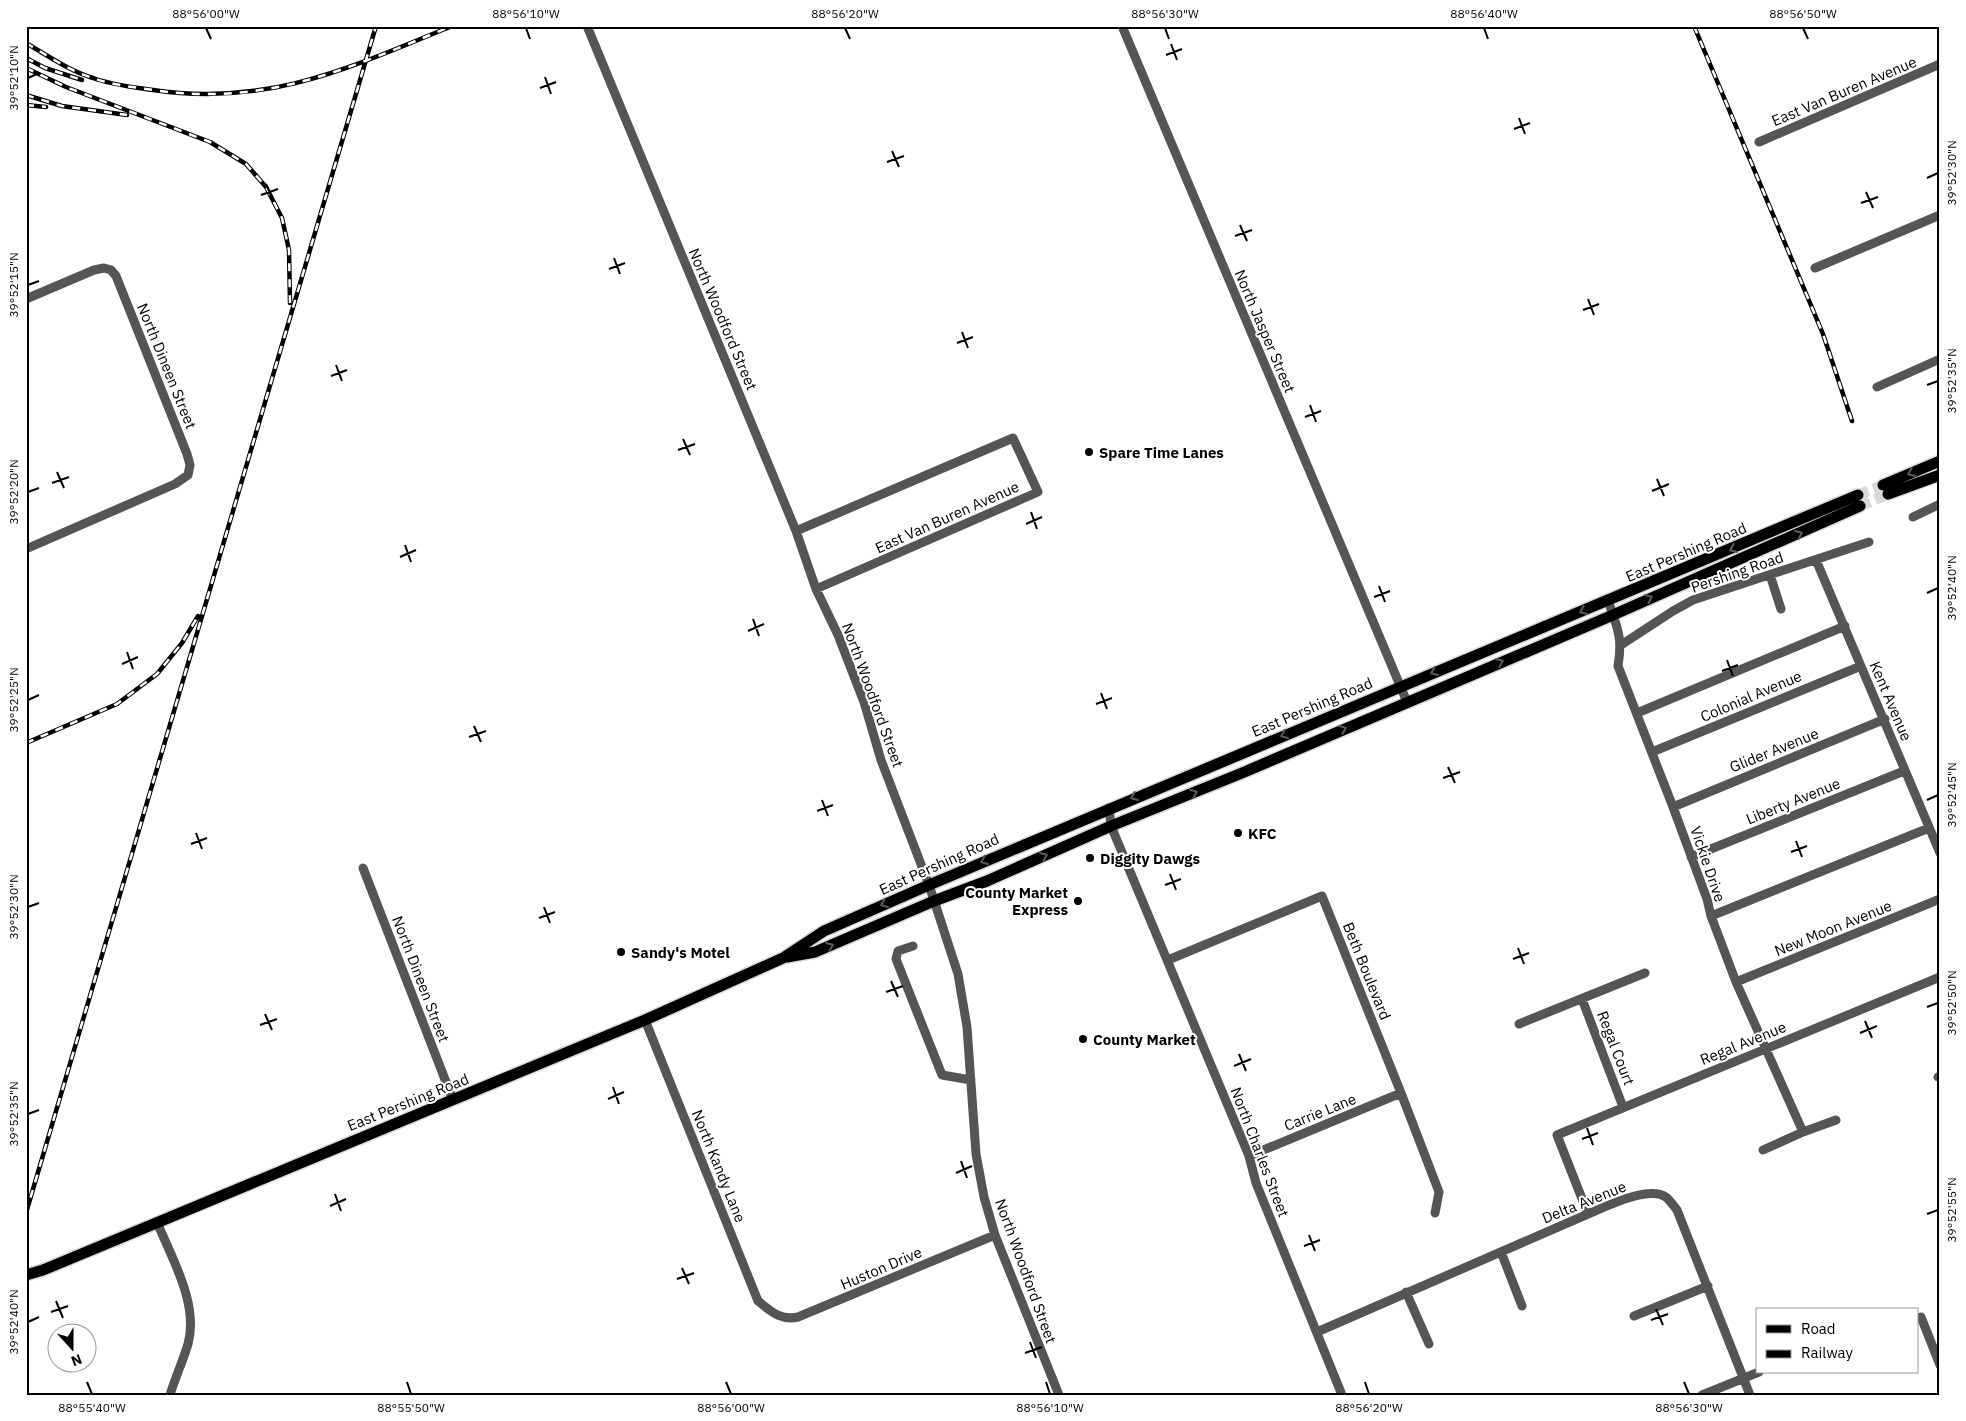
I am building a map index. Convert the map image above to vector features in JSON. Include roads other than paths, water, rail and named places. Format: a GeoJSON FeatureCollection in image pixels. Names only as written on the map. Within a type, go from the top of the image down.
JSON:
{"type":"FeatureCollection","features":[{"type":"Feature","properties":{"kind":"main road"},"geometry":{"type":"LineString","coordinates":[[1940,461],[1885,490],[1940,475]]}},
{"type":"Feature","properties":{"kind":"main road","name":"East Pershing Road"},"geometry":{"type":"LineString","coordinates":[[26,1275],[43,1270],[646,1020],[783,958],[824,931],[1109,808],[1608,600],[1859,501],[1613,614],[1242,773],[1111,826],[987,881],[934,901],[815,952],[783,958]]}},
{"type":"Feature","properties":{"kind":"main road","name":"East Pershing Road"},"geometry":{"type":"LineString","coordinates":[[26,1284],[43,1270]]}},
{"type":"Feature","properties":{"kind":"street","name":"North Woodford Street"},"geometry":{"type":"LineString","coordinates":[[587,26],[796,531],[816,589],[838,635],[864,702],[881,760],[929,885],[958,974],[967,1027],[976,1154],[984,1197],[995,1236],[1059,1395]]}},
{"type":"Feature","properties":{"kind":"street","name":"North Jasper Street"},"geometry":{"type":"LineString","coordinates":[[1122,26],[1407,702]]}},
{"type":"Feature","properties":{"kind":"street","name":"East Van Buren Avenue"},"geometry":{"type":"LineString","coordinates":[[1760,142],[1940,64]]}},
{"type":"Feature","properties":{"kind":"street"},"geometry":{"type":"LineString","coordinates":[[1816,268],[1940,215]]}},
{"type":"Feature","properties":{"kind":"street","name":"North Dineen Street"},"geometry":{"type":"LineString","coordinates":[[26,299],[94,270],[104,268],[111,270],[116,276],[190,465],[188,475],[175,484],[26,549]]}},
{"type":"Feature","properties":{"kind":"street"},"geometry":{"type":"LineString","coordinates":[[1877,387],[1940,359]]}},
{"type":"Feature","properties":{"kind":"street","name":"East Van Buren Avenue"},"geometry":{"type":"LineString","coordinates":[[796,531],[1013,438],[1038,492],[816,589]]}},
{"type":"Feature","properties":{"kind":"street"},"geometry":{"type":"LineString","coordinates":[[1913,517],[1940,504]]}},
{"type":"Feature","properties":{"kind":"street","name":"Pershing Road"},"geometry":{"type":"LineString","coordinates":[[1621,645],[1693,600],[1870,542]]}},
{"type":"Feature","properties":{"kind":"street","name":"Kent Avenue"},"geometry":{"type":"LineString","coordinates":[[1816,560],[1885,719],[1904,771],[1940,854]]}},
{"type":"Feature","properties":{"kind":"street"},"geometry":{"type":"LineString","coordinates":[[1770,575],[1781,609]]}},
{"type":"Feature","properties":{"kind":"street","name":"Vickie Drive"},"geometry":{"type":"LineString","coordinates":[[1608,600],[1619,632],[1621,645],[1618,666],[1673,806],[1736,982],[1803,1132]]}},
{"type":"Feature","properties":{"kind":"street"},"geometry":{"type":"LineString","coordinates":[[1637,713],[1845,626]]}},
{"type":"Feature","properties":{"kind":"street","name":"Colonial Avenue"},"geometry":{"type":"LineString","coordinates":[[1652,752],[1861,666]]}},
{"type":"Feature","properties":{"kind":"street","name":"Glider Avenue"},"geometry":{"type":"LineString","coordinates":[[1673,806],[1885,719]]}},
{"type":"Feature","properties":{"kind":"street","name":"Liberty Avenue"},"geometry":{"type":"LineString","coordinates":[[1692,857],[1904,771]]}},
{"type":"Feature","properties":{"kind":"street","name":"North Charles Street"},"geometry":{"type":"LineString","coordinates":[[1109,808],[1111,826],[1249,1156],[1256,1183],[1342,1395]]}},
{"type":"Feature","properties":{"kind":"street"},"geometry":{"type":"LineString","coordinates":[[1711,916],[1929,828]]}},
{"type":"Feature","properties":{"kind":"street","name":"North Dineen Street"},"geometry":{"type":"LineString","coordinates":[[363,868],[453,1100]]}},
{"type":"Feature","properties":{"kind":"street","name":"Beth Boulevard"},"geometry":{"type":"LineString","coordinates":[[1168,960],[1322,896],[1439,1192],[1436,1213]]}},
{"type":"Feature","properties":{"kind":"street","name":"New Moon Avenue"},"geometry":{"type":"LineString","coordinates":[[1736,982],[1940,899]]}},
{"type":"Feature","properties":{"kind":"street"},"geometry":{"type":"LineString","coordinates":[[913,946],[898,951],[896,959],[942,1075],[971,1080]]}},
{"type":"Feature","properties":{"kind":"street","name":"Regal Court"},"geometry":{"type":"LineString","coordinates":[[1518,1024],[1645,973]]}},
{"type":"Feature","properties":{"kind":"street","name":"Regal Avenue"},"geometry":{"type":"LineString","coordinates":[[1588,1214],[1557,1135],[1940,977]]}},
{"type":"Feature","properties":{"kind":"street","name":"Regal Court"},"geometry":{"type":"LineString","coordinates":[[1582,999],[1623,1107]]}},
{"type":"Feature","properties":{"kind":"street","name":"North Kandy Lane"},"geometry":{"type":"LineString","coordinates":[[646,1020],[758,1301],[776,1316]]}},
{"type":"Feature","properties":{"kind":"street","name":"Carrie Lane"},"geometry":{"type":"LineString","coordinates":[[1249,1156],[1401,1093]]}},
{"type":"Feature","properties":{"kind":"street"},"geometry":{"type":"LineString","coordinates":[[1763,1150],[1836,1120]]}},
{"type":"Feature","properties":{"kind":"street","name":"Delta Avenue"},"geometry":{"type":"LineString","coordinates":[[1317,1332],[1588,1214],[1631,1197],[1652,1193],[1666,1197],[1677,1210],[1750,1395]]}},
{"type":"Feature","properties":{"kind":"street"},"geometry":{"type":"LineString","coordinates":[[157,1222],[188,1299],[192,1320],[188,1343],[170,1395]]}},
{"type":"Feature","properties":{"kind":"street","name":"Huston Drive"},"geometry":{"type":"LineString","coordinates":[[776,1316],[790,1319],[798,1317],[995,1236]]}},
{"type":"Feature","properties":{"kind":"street"},"geometry":{"type":"LineString","coordinates":[[1501,1252],[1522,1306]]}},
{"type":"Feature","properties":{"kind":"street"},"geometry":{"type":"LineString","coordinates":[[1634,1316],[1708,1286]]}},
{"type":"Feature","properties":{"kind":"street"},"geometry":{"type":"LineString","coordinates":[[1406,1292],[1429,1344]]}},
{"type":"Feature","properties":{"kind":"street"},"geometry":{"type":"LineString","coordinates":[[1921,1318],[1940,1365]]}},
{"type":"Feature","properties":{"kind":"street"},"geometry":{"type":"LineString","coordinates":[[1702,1395],[1756,1374]]}},
{"type":"Feature","properties":{"kind":"tunnel"},"geometry":{"type":"LineString","coordinates":[[1858,495],[1883,485]]}},
{"type":"Feature","properties":{"kind":"tunnel"},"geometry":{"type":"LineString","coordinates":[[1860,506],[1888,494]]}},
{"type":"Feature","properties":{"kind":"railway"},"geometry":{"type":"LineString","coordinates":[[26,1213],[376,26]]}},
{"type":"Feature","properties":{"kind":"railway"},"geometry":{"type":"LineString","coordinates":[[26,43],[59,63],[84,75],[108,82],[153,90],[195,94],[234,93],[271,88],[307,80],[378,56],[452,26]]}},
{"type":"Feature","properties":{"kind":"railway"},"geometry":{"type":"LineString","coordinates":[[1694,26],[1823,334],[1852,421]]}},
{"type":"Feature","properties":{"kind":"railway"},"geometry":{"type":"LineString","coordinates":[[26,58],[45,68],[82,80]]}},
{"type":"Feature","properties":{"kind":"railway"},"geometry":{"type":"LineString","coordinates":[[26,68],[66,87],[210,142],[246,164],[266,187],[282,218],[289,250],[290,303]]}},
{"type":"Feature","properties":{"kind":"railway"},"geometry":{"type":"LineString","coordinates":[[26,95],[62,106],[127,115]]}},
{"type":"Feature","properties":{"kind":"railway"},"geometry":{"type":"LineString","coordinates":[[26,105],[46,107]]}},
{"type":"Feature","properties":{"kind":"railway"},"geometry":{"type":"LineString","coordinates":[[26,743],[117,704],[157,674],[182,643],[198,616]]}},
{"type":"Feature","properties":{"kind":"place","name":"Spare Time Lanes"},"geometry":{"type":"Point","coordinates":[1089,452]}},
{"type":"Feature","properties":{"kind":"place","name":"KFC"},"geometry":{"type":"Point","coordinates":[1238,833]}},
{"type":"Feature","properties":{"kind":"place","name":"Diggity Dawgs"},"geometry":{"type":"Point","coordinates":[1090,858]}},
{"type":"Feature","properties":{"kind":"place","name":"County Market Express"},"geometry":{"type":"Point","coordinates":[1078,901]}},
{"type":"Feature","properties":{"kind":"place","name":"Sandy's Motel"},"geometry":{"type":"Point","coordinates":[621,952]}},
{"type":"Feature","properties":{"kind":"place","name":"County Market"},"geometry":{"type":"Point","coordinates":[1083,1039]}}]}
